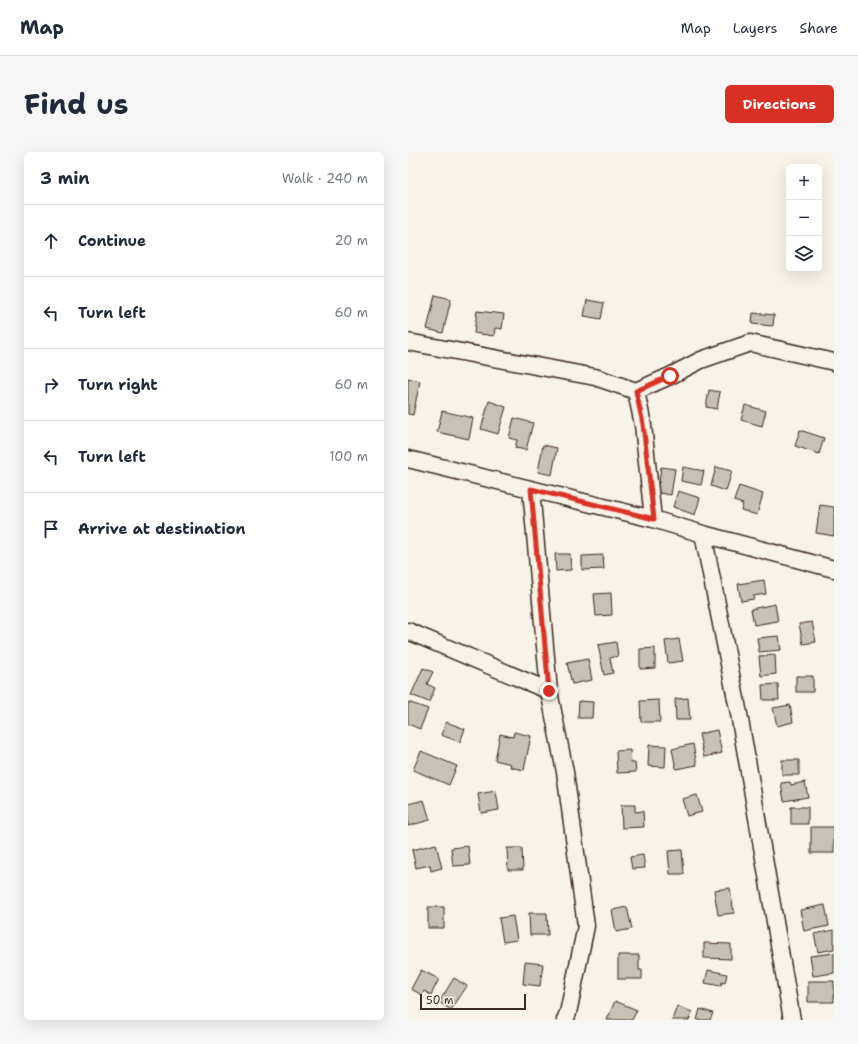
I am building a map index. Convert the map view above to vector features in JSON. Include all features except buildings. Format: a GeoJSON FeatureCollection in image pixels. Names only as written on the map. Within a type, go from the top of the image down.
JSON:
{"type":"FeatureCollection","features":[{"type":"Feature","properties":{"kind":"street"},"geometry":{"type":"LineString","coordinates":[[408,342],[595,378],[636,391],[701,360],[750,343],[834,362]]}},
{"type":"Feature","properties":{"kind":"street"},"geometry":{"type":"LineString","coordinates":[[636,391],[643,424],[654,519]]}},
{"type":"Feature","properties":{"kind":"street"},"geometry":{"type":"LineString","coordinates":[[408,459],[654,519],[703,534],[834,569]]}},
{"type":"Feature","properties":{"kind":"street"},"geometry":{"type":"LineString","coordinates":[[531,489],[549,691],[565,772],[586,926],[568,1013],[565,1020]]}},
{"type":"Feature","properties":{"kind":"street"},"geometry":{"type":"LineString","coordinates":[[703,534],[739,714],[791,1019]]}},
{"type":"Feature","properties":{"kind":"street"},"geometry":{"type":"LineString","coordinates":[[408,631],[549,691]]}},
{"type":"Feature","properties":{"kind":"route"},"geometry":{"type":"LineString","coordinates":[[549,691],[531,489],[654,519],[643,424],[636,391],[670,376]]}}]}
